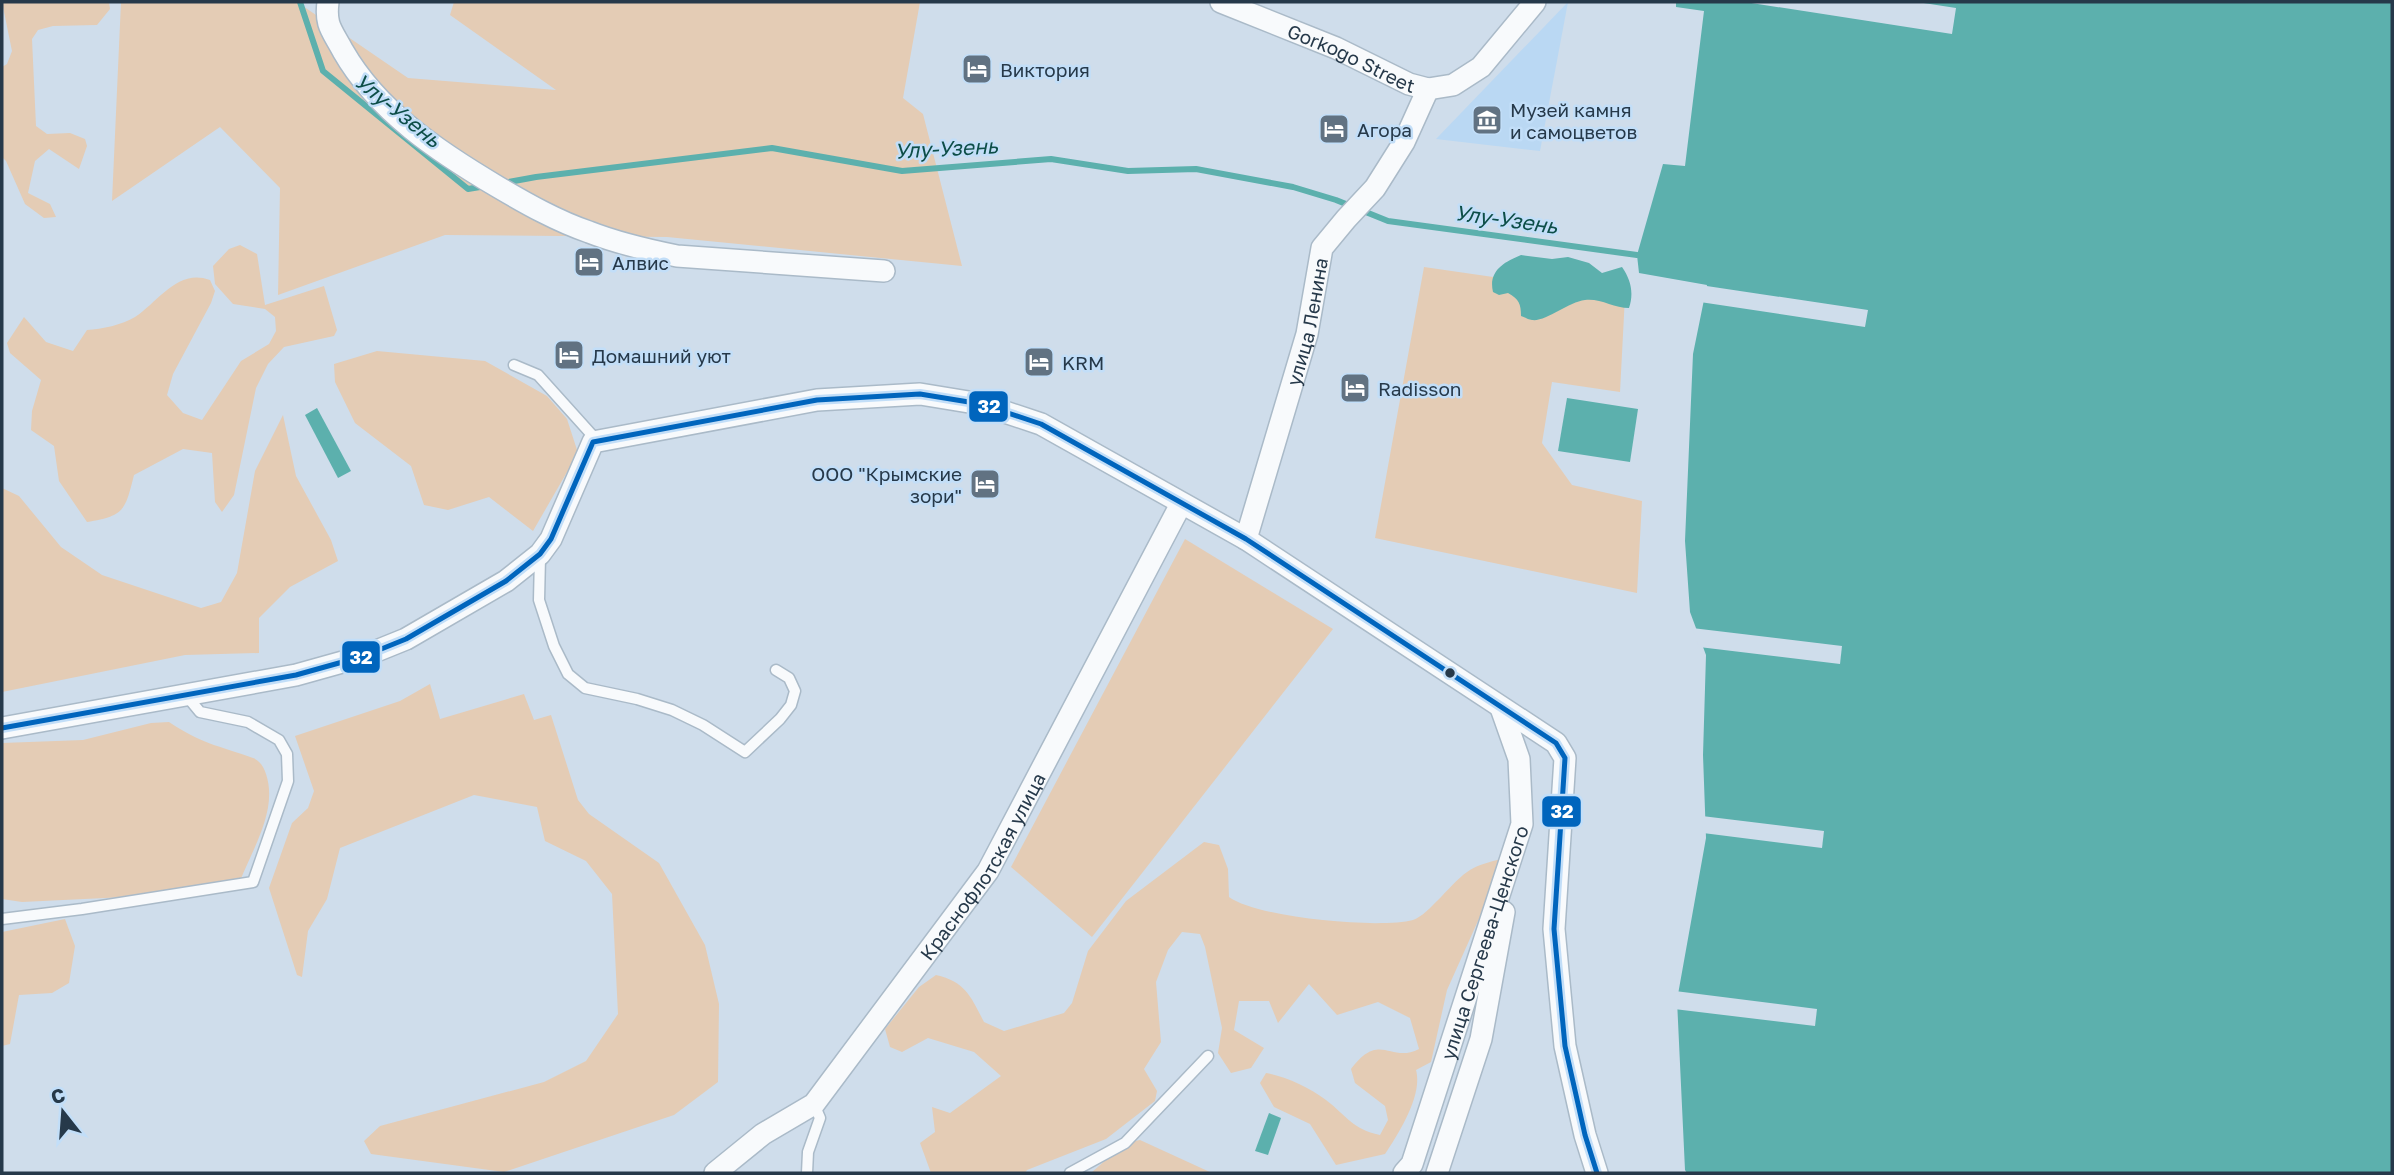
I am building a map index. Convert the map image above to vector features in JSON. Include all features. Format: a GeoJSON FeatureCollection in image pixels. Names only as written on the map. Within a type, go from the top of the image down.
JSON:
{"type":"FeatureCollection","features":[{"type":"Feature","properties":{"kind":"street"},"geometry":{"type":"LineString","coordinates":[[327,2],[326,21],[355,71],[406,125],[458,163],[526,203],[588,232],[677,256],[884,271]]}},
{"type":"Feature","properties":{"kind":"street","name":"Gorkogo Street"},"geometry":{"type":"LineString","coordinates":[[1221,2],[1336,48],[1409,84],[1428,89],[1453,85],[1481,67],[1535,2]]}},
{"type":"Feature","properties":{"kind":"street","name":"улица Ленина"},"geometry":{"type":"LineString","coordinates":[[1246,539],[1307,334],[1322,247],[1375,188],[1404,142],[1428,89]]}},
{"type":"Feature","properties":{"kind":"street"},"geometry":{"type":"LineString","coordinates":[[2,728],[296,676],[364,656],[406,639],[506,581],[540,554],[551,539],[593,442],[817,400],[920,394],[981,404],[1041,424],[1246,539],[1556,743],[1565,758],[1554,929],[1565,1046],[1585,1135],[1597,1173]]}},
{"type":"Feature","properties":{"kind":"street","name":"Краснофлотская улица"},"geometry":{"type":"LineString","coordinates":[[715,1173],[763,1134],[814,1104],[988,871],[1181,504]]}},
{"type":"Feature","properties":{"kind":"street","name":"улица Сергеева-Ценского"},"geometry":{"type":"LineString","coordinates":[[1404,1173],[1412,1164],[1522,824],[1519,759],[1501,708]]}},
{"type":"Feature","properties":{"kind":"street"},"geometry":{"type":"LineString","coordinates":[[1437,1173],[1481,1039],[1512,870],[1512,851]]}},
{"type":"Feature","properties":{"kind":"lane"},"geometry":{"type":"LineString","coordinates":[[514,365],[538,375],[592,435],[593,442]]}},
{"type":"Feature","properties":{"kind":"lane"},"geometry":{"type":"LineString","coordinates":[[540,554],[539,600],[554,646],[568,674],[585,688],[672,710],[703,725],[745,752],[791,705],[795,691],[789,678],[776,670]]}},
{"type":"Feature","properties":{"kind":"lane"},"geometry":{"type":"LineString","coordinates":[[2,919],[253,882],[288,781],[287,754],[279,740],[248,722],[200,712],[186,695]]}},
{"type":"Feature","properties":{"kind":"lane"},"geometry":{"type":"LineString","coordinates":[[1070,1173],[1125,1143],[1208,1056]]}},
{"type":"Feature","properties":{"kind":"lane"},"geometry":{"type":"LineString","coordinates":[[807,1173],[808,1152],[820,1118],[814,1104]]}},
{"type":"Feature","properties":{"kind":"shaded area"},"geometry":{"type":"Polygon","coordinates":[[[2,2],[109,2],[110,9],[97,25],[53,26],[38,30],[32,39],[36,126],[47,134],[70,133],[85,139],[87,146],[79,169],[49,149],[35,161],[28,193],[50,204],[56,217],[44,218],[25,204],[2,157],[2,67],[7,64],[12,51],[2,2]]]}},
{"type":"Feature","properties":{"kind":"shaded area"},"geometry":{"type":"Polygon","coordinates":[[[121,2],[297,2],[408,78],[556,90],[450,15],[454,2],[920,2],[903,98],[923,114],[962,266],[667,237],[445,235],[278,295],[280,188],[220,127],[112,201],[121,2]]]}},
{"type":"Feature","properties":{"kind":"shaded area"},"geometry":{"type":"Polygon","coordinates":[[[1568,2],[1540,151],[1436,139],[1568,2]]]}},
{"type":"Feature","properties":{"kind":"shaded area"},"geometry":{"type":"Polygon","coordinates":[[[1676,2],[2392,2],[2392,1173],[1687,1173],[1685,1170],[1677,1000],[1706,838],[1703,755],[1706,655],[1690,612],[1685,541],[1693,354],[1707,285],[1639,273],[1637,255],[1663,164],[1685,166],[1704,11],[1676,7],[1676,2]]]}},
{"type":"Feature","properties":{"kind":"shaded area"},"geometry":{"type":"Polygon","coordinates":[[[240,245],[257,254],[265,305],[324,286],[337,330],[334,336],[284,347],[268,364],[256,388],[234,495],[222,512],[215,502],[212,453],[183,449],[134,475],[125,504],[116,514],[87,522],[59,481],[54,446],[31,430],[32,411],[41,380],[10,353],[7,343],[24,317],[46,342],[73,351],[87,330],[130,320],[179,282],[199,277],[210,280],[215,291],[211,303],[173,374],[167,395],[183,413],[202,420],[241,361],[269,344],[276,331],[275,317],[265,309],[233,304],[215,284],[213,266],[229,249],[240,245]]]}},
{"type":"Feature","properties":{"kind":"shaded area"},"geometry":{"type":"Polygon","coordinates":[[[1521,255],[1552,259],[1568,257],[1589,263],[1602,273],[1622,267],[1631,287],[1629,308],[1585,300],[1538,320],[1521,316],[1517,300],[1508,293],[1499,295],[1493,292],[1492,285],[1499,268],[1521,255]]]}},
{"type":"Feature","properties":{"kind":"shaded area"},"geometry":{"type":"Polygon","coordinates":[[[1424,267],[1625,296],[1620,392],[1552,382],[1542,443],[1572,485],[1642,501],[1637,593],[1375,538],[1424,267]]]}},
{"type":"Feature","properties":{"kind":"shaded area"},"geometry":{"type":"Polygon","coordinates":[[[377,351],[485,361],[547,396],[567,419],[578,453],[533,531],[489,497],[448,510],[424,505],[411,466],[355,423],[335,382],[334,364],[377,351]]]}},
{"type":"Feature","properties":{"kind":"shaded area"},"geometry":{"type":"Polygon","coordinates":[[[1567,398],[1638,409],[1630,462],[1558,451],[1567,398]]]}},
{"type":"Feature","properties":{"kind":"shaded area"},"geometry":{"type":"Polygon","coordinates":[[[317,408],[351,471],[338,478],[305,415],[317,408]]]}},
{"type":"Feature","properties":{"kind":"shaded area"},"geometry":{"type":"Polygon","coordinates":[[[283,415],[296,476],[331,540],[338,561],[290,587],[259,618],[259,653],[185,655],[2,692],[2,488],[19,496],[61,547],[102,575],[201,608],[221,602],[237,573],[255,471],[283,415]]]}},
{"type":"Feature","properties":{"kind":"shaded area"},"geometry":{"type":"Polygon","coordinates":[[[1185,539],[1333,629],[1092,937],[1011,867],[1185,539]]]}},
{"type":"Feature","properties":{"kind":"shaded area"},"geometry":{"type":"Polygon","coordinates":[[[430,684],[440,719],[524,694],[534,720],[551,715],[578,800],[589,814],[659,863],[705,945],[719,1004],[718,1082],[674,1115],[504,1172],[371,1154],[364,1141],[380,1126],[544,1082],[586,1061],[618,1014],[612,894],[586,861],[545,841],[537,807],[474,795],[340,848],[327,899],[308,931],[302,977],[297,975],[269,888],[292,823],[308,808],[314,791],[295,736],[400,701],[430,684]]]}},
{"type":"Feature","properties":{"kind":"shaded area"},"geometry":{"type":"Polygon","coordinates":[[[169,722],[200,739],[255,759],[265,771],[269,788],[266,815],[240,881],[209,893],[22,902],[2,899],[2,743],[83,740],[151,723],[169,722]]]}},
{"type":"Feature","properties":{"kind":"shaded area"},"geometry":{"type":"Polygon","coordinates":[[[1204,842],[1219,845],[1228,869],[1229,897],[1265,911],[1347,922],[1413,920],[1470,870],[1500,859],[1499,874],[1447,990],[1431,1062],[1416,1070],[1413,1102],[1385,1154],[1336,1165],[1310,1124],[1274,1107],[1260,1083],[1266,1073],[1297,1083],[1326,1100],[1356,1126],[1380,1135],[1388,1120],[1385,1106],[1355,1083],[1351,1069],[1361,1058],[1378,1049],[1409,1053],[1419,1049],[1410,1018],[1378,1002],[1337,1015],[1309,984],[1278,1023],[1269,1001],[1239,1001],[1234,1030],[1264,1048],[1251,1068],[1231,1073],[1218,1053],[1222,1028],[1205,947],[1200,934],[1182,932],[1168,950],[1156,982],[1161,1042],[1144,1069],[1157,1091],[1155,1101],[1106,1139],[1025,1173],[931,1173],[920,1143],[935,1132],[932,1107],[950,1113],[1001,1076],[974,1052],[928,1038],[902,1052],[890,1047],[885,1029],[919,987],[936,975],[954,982],[971,998],[984,1022],[1004,1031],[1064,1013],[1072,1003],[1088,951],[1126,901],[1204,842]]]}},
{"type":"Feature","properties":{"kind":"shaded area"},"geometry":{"type":"Polygon","coordinates":[[[65,919],[75,946],[69,983],[52,993],[19,995],[10,1044],[2,1046],[2,932],[65,919]]]}},
{"type":"Feature","properties":{"kind":"shaded area"},"geometry":{"type":"Polygon","coordinates":[[[1269,1113],[1281,1118],[1268,1155],[1255,1151],[1269,1113]]]}},
{"type":"Feature","properties":{"kind":"shaded area"},"geometry":{"type":"Polygon","coordinates":[[[1140,1140],[1212,1173],[1091,1173],[1125,1143],[1140,1140]]]}},
{"type":"Feature","properties":{"kind":"pier"},"geometry":{"type":"Polygon","coordinates":[[[1745,2],[1917,2],[1956,8],[1952,34],[1745,2]]]}},
{"type":"Feature","properties":{"kind":"pier"},"geometry":{"type":"Polygon","coordinates":[[[1660,279],[1868,310],[1865,327],[1700,302],[1703,287],[1660,279]]]}},
{"type":"Feature","properties":{"kind":"pier"},"geometry":{"type":"Polygon","coordinates":[[[1692,628],[1842,646],[1840,664],[1699,647],[1692,628]]]}},
{"type":"Feature","properties":{"kind":"pier"},"geometry":{"type":"Polygon","coordinates":[[[1702,816],[1824,831],[1822,848],[1703,833],[1702,816]]]}},
{"type":"Feature","properties":{"kind":"pier"},"geometry":{"type":"Polygon","coordinates":[[[1675,991],[1817,1009],[1815,1026],[1674,1009],[1675,991]]]}},
{"type":"Feature","properties":{"kind":"waterway","name":"Улу-Узень"},"geometry":{"type":"LineString","coordinates":[[300,2],[323,71],[468,189],[486,186]]}},
{"type":"Feature","properties":{"kind":"waterway","name":"Улу-Узень"},"geometry":{"type":"LineString","coordinates":[[503,183],[772,148],[902,171],[1051,159],[1128,171],[1196,169],[1293,187],[1336,200],[1388,221],[1637,255]]}},
{"type":"Feature","properties":{"kind":"transit line","name":"32"},"geometry":{"type":"LineString","coordinates":[[2,728],[296,675],[364,656],[406,639],[506,581],[540,554],[551,539],[593,442],[817,400],[920,394],[981,404],[1041,424],[1246,539],[1556,743],[1565,758],[1554,929],[1565,1046],[1585,1135],[1597,1173]]}},
{"type":"Feature","properties":{"kind":"place","name":"Виктория"},"geometry":{"type":"Point","coordinates":[977,69]}},
{"type":"Feature","properties":{"kind":"place","name":"Музей камня и самоцветов"},"geometry":{"type":"Point","coordinates":[1487,120]}},
{"type":"Feature","properties":{"kind":"place","name":"Агора"},"geometry":{"type":"Point","coordinates":[1334,129]}},
{"type":"Feature","properties":{"kind":"place","name":"Алвис"},"geometry":{"type":"Point","coordinates":[589,262]}},
{"type":"Feature","properties":{"kind":"place","name":"Домашний уют"},"geometry":{"type":"Point","coordinates":[569,355]}},
{"type":"Feature","properties":{"kind":"place","name":"KRM"},"geometry":{"type":"Point","coordinates":[1039,362]}},
{"type":"Feature","properties":{"kind":"place","name":"Radisson"},"geometry":{"type":"Point","coordinates":[1355,388]}},
{"type":"Feature","properties":{"kind":"place","name":"ООО \"Крымские зори\""},"geometry":{"type":"Point","coordinates":[985,484]}}]}
